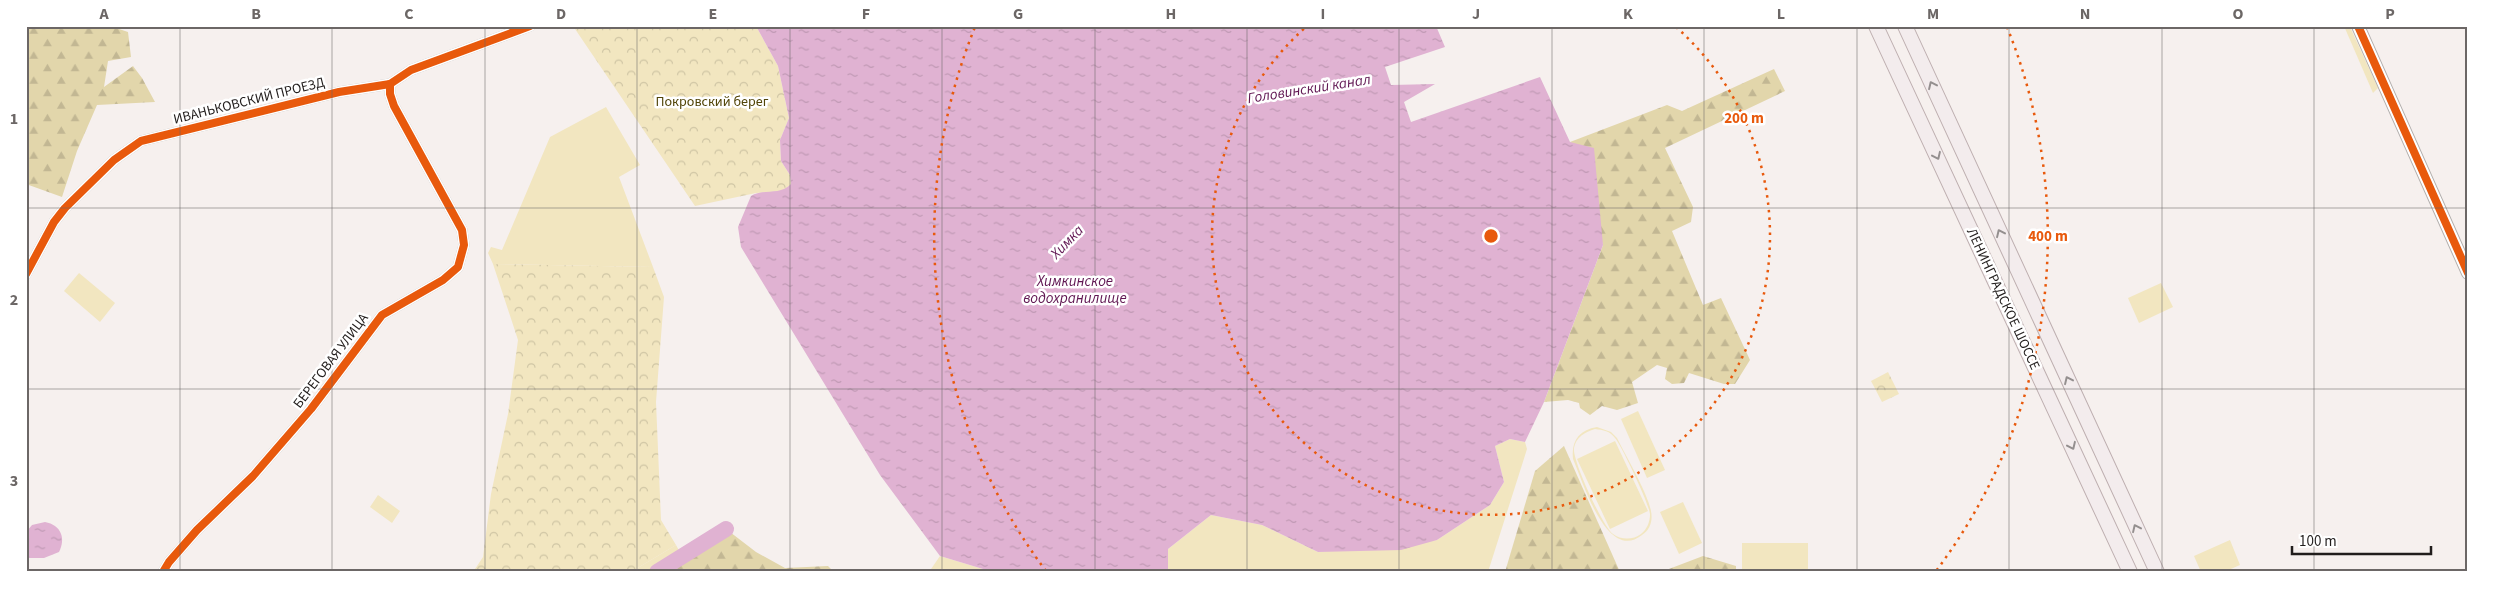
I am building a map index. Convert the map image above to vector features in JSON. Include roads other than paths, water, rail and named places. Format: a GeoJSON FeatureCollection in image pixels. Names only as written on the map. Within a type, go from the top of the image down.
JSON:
{"type":"FeatureCollection","features":[{"type":"Feature","properties":{"kind":"main road","name":"ЛЕНИНГРАДСКОЕ ШОССЕ"},"geometry":{"type":"LineString","coordinates":[[1876,26],[2130,572]]}},
{"type":"Feature","properties":{"kind":"main road","name":"ЛЕНИНГРАДСКОЕ ШОССЕ"},"geometry":{"type":"LineString","coordinates":[[1905,26],[2157,572]]}},
{"type":"Feature","properties":{"kind":"street","name":"ИВАНЬКОВСКИЙ ПРОЕЗД"},"geometry":{"type":"LineString","coordinates":[[26,274],[54,222],[65,208],[114,160],[141,141],[339,92],[390,84],[411,70],[530,26]]}},
{"type":"Feature","properties":{"kind":"street"},"geometry":{"type":"LineString","coordinates":[[2358,26],[2468,273]]}},
{"type":"Feature","properties":{"kind":"street","name":"БЕРЕГОВАЯ УЛИЦА"},"geometry":{"type":"LineString","coordinates":[[163,572],[168,562],[196,530],[252,476],[311,409],[382,315],[443,280],[459,265],[464,245],[462,230],[394,106],[390,94],[390,84]]}},
{"type":"Feature","properties":{"kind":"water","name":"Химкинское водохранилище"},"geometry":{"type":"Polygon","coordinates":[[[756,26],[1436,26],[1445,47],[1385,67],[1391,85],[1435,84],[1404,102],[1411,122],[1540,77],[1570,142],[1594,148],[1603,245],[1544,402],[1525,442],[1510,439],[1495,446],[1504,482],[1490,505],[1437,540],[1401,550],[1318,552],[1262,525],[1211,515],[1168,549],[1168,572],[993,572],[940,556],[880,475],[741,247],[738,227],[751,196],[761,192],[782,190],[791,184],[790,175],[781,161],[780,140],[789,118],[778,66],[756,26]]]}},
{"type":"Feature","properties":{"kind":"water"},"geometry":{"type":"Polygon","coordinates":[[[45,522],[55,526],[61,533],[62,542],[59,552],[44,558],[26,558],[27,531],[32,525],[45,522]]]}},
{"type":"Feature","properties":{"kind":"waterway","name":"Химка"},"geometry":{"type":"LineString","coordinates":[[657,572],[726,529]]}},
{"type":"Feature","properties":{"kind":"water label","name":"Головинский канал"},"geometry":{"type":"Point","coordinates":[1309,89]}},
{"type":"Feature","properties":{"kind":"park label","name":"Покровский берег"},"geometry":{"type":"Point","coordinates":[712,102]}}]}
